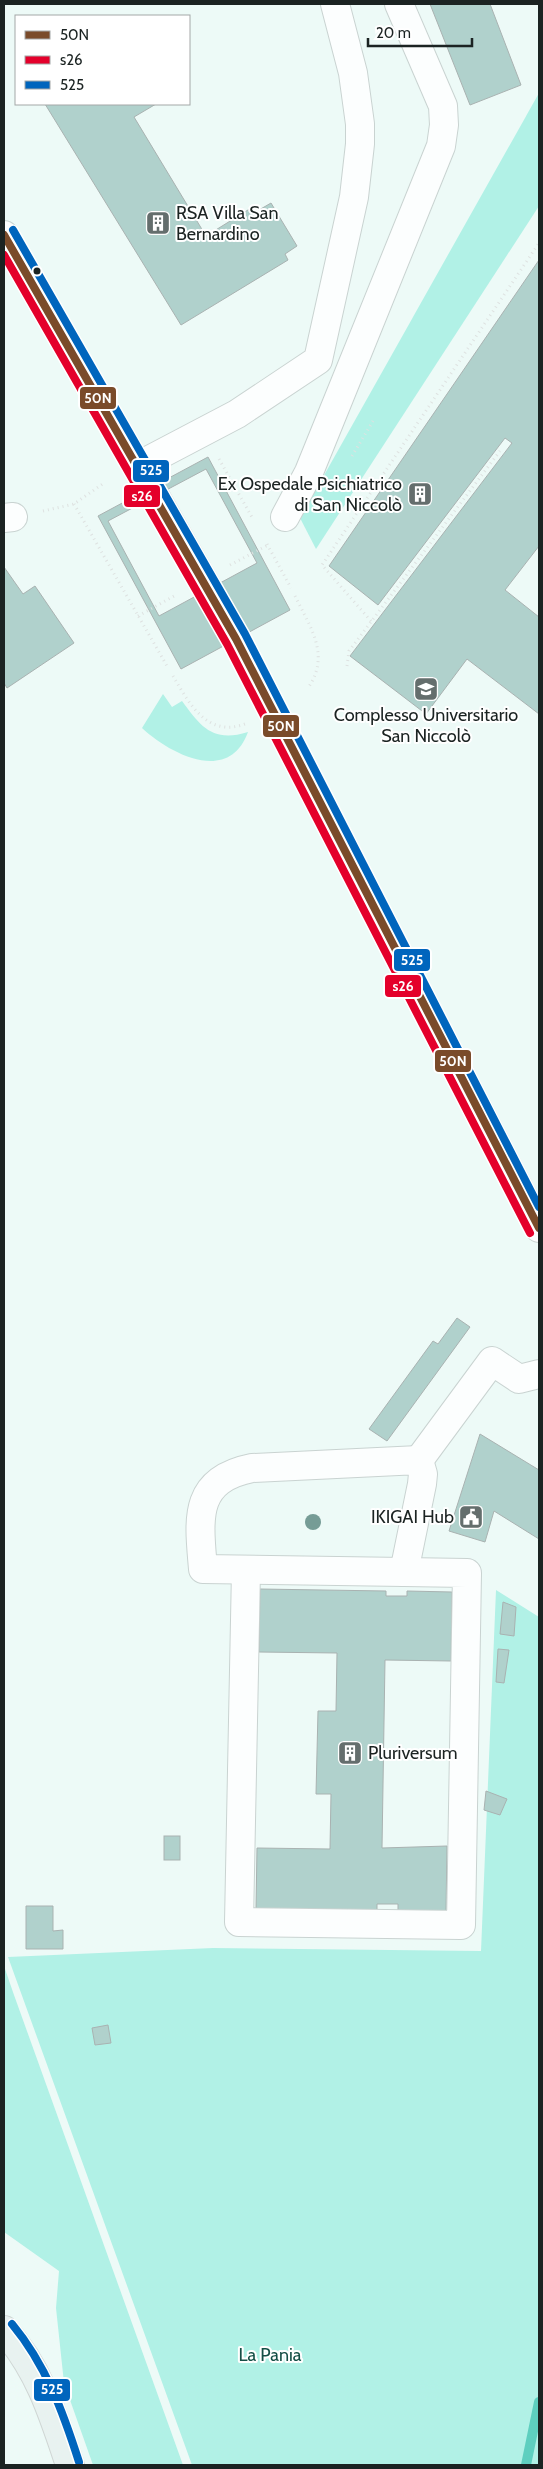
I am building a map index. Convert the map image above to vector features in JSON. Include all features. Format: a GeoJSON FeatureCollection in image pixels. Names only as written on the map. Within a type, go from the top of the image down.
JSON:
{"type":"FeatureCollection","features":[{"type":"Feature","properties":{"kind":"main road"},"geometry":{"type":"LineString","coordinates":[[4,2330],[26,2357],[34,2373],[50,2408],[70,2465]]}},
{"type":"Feature","properties":{"kind":"street"},"geometry":{"type":"LineString","coordinates":[[148,483],[204,432],[237,414],[318,360],[352,206],[360,144],[360,124],[353,73],[335,4]]}},
{"type":"Feature","properties":{"kind":"street"},"geometry":{"type":"LineString","coordinates":[[286,517],[309,472],[441,146],[444,125],[443,106],[399,4]]}},
{"type":"Feature","properties":{"kind":"street"},"geometry":{"type":"LineString","coordinates":[[4,235],[208,589]]}},
{"type":"Feature","properties":{"kind":"street"},"geometry":{"type":"LineString","coordinates":[[236,639],[539,1228]]}},
{"type":"Feature","properties":{"kind":"street"},"geometry":{"type":"LineString","coordinates":[[419,1460],[492,1361],[519,1379],[539,1374]]}},
{"type":"Feature","properties":{"kind":"street"},"geometry":{"type":"LineString","coordinates":[[246,1570],[240,1922],[461,1925],[467,1572],[203,1568],[200,1527],[201,1509],[208,1493],[222,1478],[252,1468],[419,1460]]}},
{"type":"Feature","properties":{"kind":"street"},"geometry":{"type":"LineString","coordinates":[[404,1572],[422,1484],[423,1474],[419,1460]]}},
{"type":"Feature","properties":{"kind":"path"},"geometry":{"type":"LineString","coordinates":[[371,621],[322,565],[539,243]]}},
{"type":"Feature","properties":{"kind":"path"},"geometry":{"type":"LineString","coordinates":[[204,432],[258,527]]}},
{"type":"Feature","properties":{"kind":"path"},"geometry":{"type":"LineString","coordinates":[[347,666],[349,651],[500,451]]}},
{"type":"Feature","properties":{"kind":"path"},"geometry":{"type":"LineString","coordinates":[[104,483],[74,504],[167,666]]}},
{"type":"Feature","properties":{"kind":"path"},"geometry":{"type":"LineString","coordinates":[[263,536],[290,588]]}},
{"type":"Feature","properties":{"kind":"path"},"geometry":{"type":"LineString","coordinates":[[295,596],[318,645],[318,669],[308,688]]}},
{"type":"Feature","properties":{"kind":"path"},"geometry":{"type":"LineString","coordinates":[[173,676],[196,712],[205,720],[216,726],[226,728],[248,723]]}},
{"type":"Feature","properties":{"kind":"green space"},"geometry":{"type":"Polygon","coordinates":[[[539,93],[539,206],[316,549],[300,518],[539,93]]]}},
{"type":"Feature","properties":{"kind":"green space"},"geometry":{"type":"Polygon","coordinates":[[[163,694],[172,707],[182,701],[202,725],[217,734],[236,735],[248,732],[239,748],[227,757],[213,761],[198,760],[183,755],[154,738],[142,728],[163,694]]]}},
{"type":"Feature","properties":{"kind":"green space","name":"La Pania"},"geometry":{"type":"Polygon","coordinates":[[[496,1590],[539,1617],[539,2465],[192,2465],[8,1957],[213,1948],[481,1951],[496,1590]]]}},
{"type":"Feature","properties":{"kind":"green space"},"geometry":{"type":"Polygon","coordinates":[[[4,1966],[183,2465],[93,2465],[64,2383],[56,2308],[59,2271],[4,2232],[4,1966]]]}},
{"type":"Feature","properties":{"kind":"building"},"geometry":{"type":"Polygon","coordinates":[[[430,4],[490,4],[521,85],[470,105],[430,4]]]}},
{"type":"Feature","properties":{"kind":"building","name":"RSA Villa San Bernardino"},"geometry":{"type":"Polygon","coordinates":[[[46,105],[154,105],[134,117],[206,236],[256,205],[259,210],[271,203],[297,246],[285,254],[288,260],[181,325],[46,105]]]}},
{"type":"Feature","properties":{"kind":"building","name":"Ex Ospedale Psichiatrico di San Niccolò"},"geometry":{"type":"Polygon","coordinates":[[[539,260],[539,546],[505,590],[539,617],[539,714],[467,659],[426,714],[350,656],[512,443],[505,438],[378,605],[329,566],[539,260]]]}},
{"type":"Feature","properties":{"kind":"building"},"geometry":{"type":"Polygon","coordinates":[[[208,457],[290,610],[181,669],[98,516],[208,457]],[[206,469],[108,521],[159,616],[257,563],[206,469]]]}},
{"type":"Feature","properties":{"kind":"building"},"geometry":{"type":"Polygon","coordinates":[[[4,567],[23,594],[35,586],[74,643],[7,688],[4,683],[4,567]]]}},
{"type":"Feature","properties":{"kind":"building"},"geometry":{"type":"Polygon","coordinates":[[[457,1318],[470,1327],[387,1441],[369,1429],[433,1341],[438,1344],[457,1318]]]}},
{"type":"Feature","properties":{"kind":"building"},"geometry":{"type":"Polygon","coordinates":[[[480,1434],[539,1470],[539,1539],[494,1511],[485,1542],[449,1531],[480,1434]]]}},
{"type":"Feature","properties":{"kind":"building","name":"Pluriversum"},"geometry":{"type":"Polygon","coordinates":[[[260,1589],[386,1591],[386,1596],[407,1596],[407,1591],[452,1592],[451,1661],[385,1660],[382,1848],[447,1846],[446,1913],[398,1912],[398,1904],[377,1904],[377,1911],[256,1909],[257,1848],[330,1849],[331,1794],[316,1794],[318,1711],[336,1711],[337,1653],[259,1652],[260,1589]]]}},
{"type":"Feature","properties":{"kind":"building"},"geometry":{"type":"Polygon","coordinates":[[[503,1602],[516,1607],[514,1636],[500,1634],[503,1602]]]}},
{"type":"Feature","properties":{"kind":"building"},"geometry":{"type":"Polygon","coordinates":[[[498,1649],[509,1650],[504,1683],[496,1682],[498,1649]]]}},
{"type":"Feature","properties":{"kind":"building"},"geometry":{"type":"Polygon","coordinates":[[[486,1791],[507,1799],[500,1815],[484,1810],[486,1791]]]}},
{"type":"Feature","properties":{"kind":"building"},"geometry":{"type":"Polygon","coordinates":[[[164,1836],[180,1836],[180,1860],[164,1860],[164,1836]]]}},
{"type":"Feature","properties":{"kind":"building"},"geometry":{"type":"Polygon","coordinates":[[[26,1906],[53,1906],[53,1931],[63,1930],[63,1949],[26,1949],[26,1906]]]}},
{"type":"Feature","properties":{"kind":"building"},"geometry":{"type":"Polygon","coordinates":[[[108,2025],[111,2043],[95,2045],[92,2028],[108,2025]]]}},
{"type":"Feature","properties":{"kind":"waterway"},"geometry":{"type":"LineString","coordinates":[[526,2465],[539,2402]]}},
{"type":"Feature","properties":{"kind":"tunnel"},"geometry":{"type":"LineString","coordinates":[[208,589],[236,639]]}},
{"type":"Feature","properties":{"kind":"transit line","name":"525"},"geometry":{"type":"LineString","coordinates":[[13,230],[245,634],[539,1207]]}},
{"type":"Feature","properties":{"kind":"transit line","name":"50N"},"geometry":{"type":"LineString","coordinates":[[4,235],[236,639],[539,1228]]}},
{"type":"Feature","properties":{"kind":"transit line","name":"s26"},"geometry":{"type":"LineString","coordinates":[[4,255],[227,644],[530,1233]]}},
{"type":"Feature","properties":{"kind":"transit line","name":"525"},"geometry":{"type":"LineString","coordinates":[[12,2324],[44,2372],[60,2407],[79,2462]]}},
{"type":"Feature","properties":{"kind":"place","name":"RSA Villa San Bernardino"},"geometry":{"type":"Point","coordinates":[158,223]}},
{"type":"Feature","properties":{"kind":"place","name":"Ex Ospedale Psichiatrico di San Niccolò"},"geometry":{"type":"Point","coordinates":[420,494]}},
{"type":"Feature","properties":{"kind":"place","name":"Complesso Universitario San Niccolò"},"geometry":{"type":"Point","coordinates":[426,689]}},
{"type":"Feature","properties":{"kind":"place","name":"IKIGAI Hub"},"geometry":{"type":"Point","coordinates":[471,1517]}},
{"type":"Feature","properties":{"kind":"place","name":"Pluriversum"},"geometry":{"type":"Point","coordinates":[350,1753]}}]}
